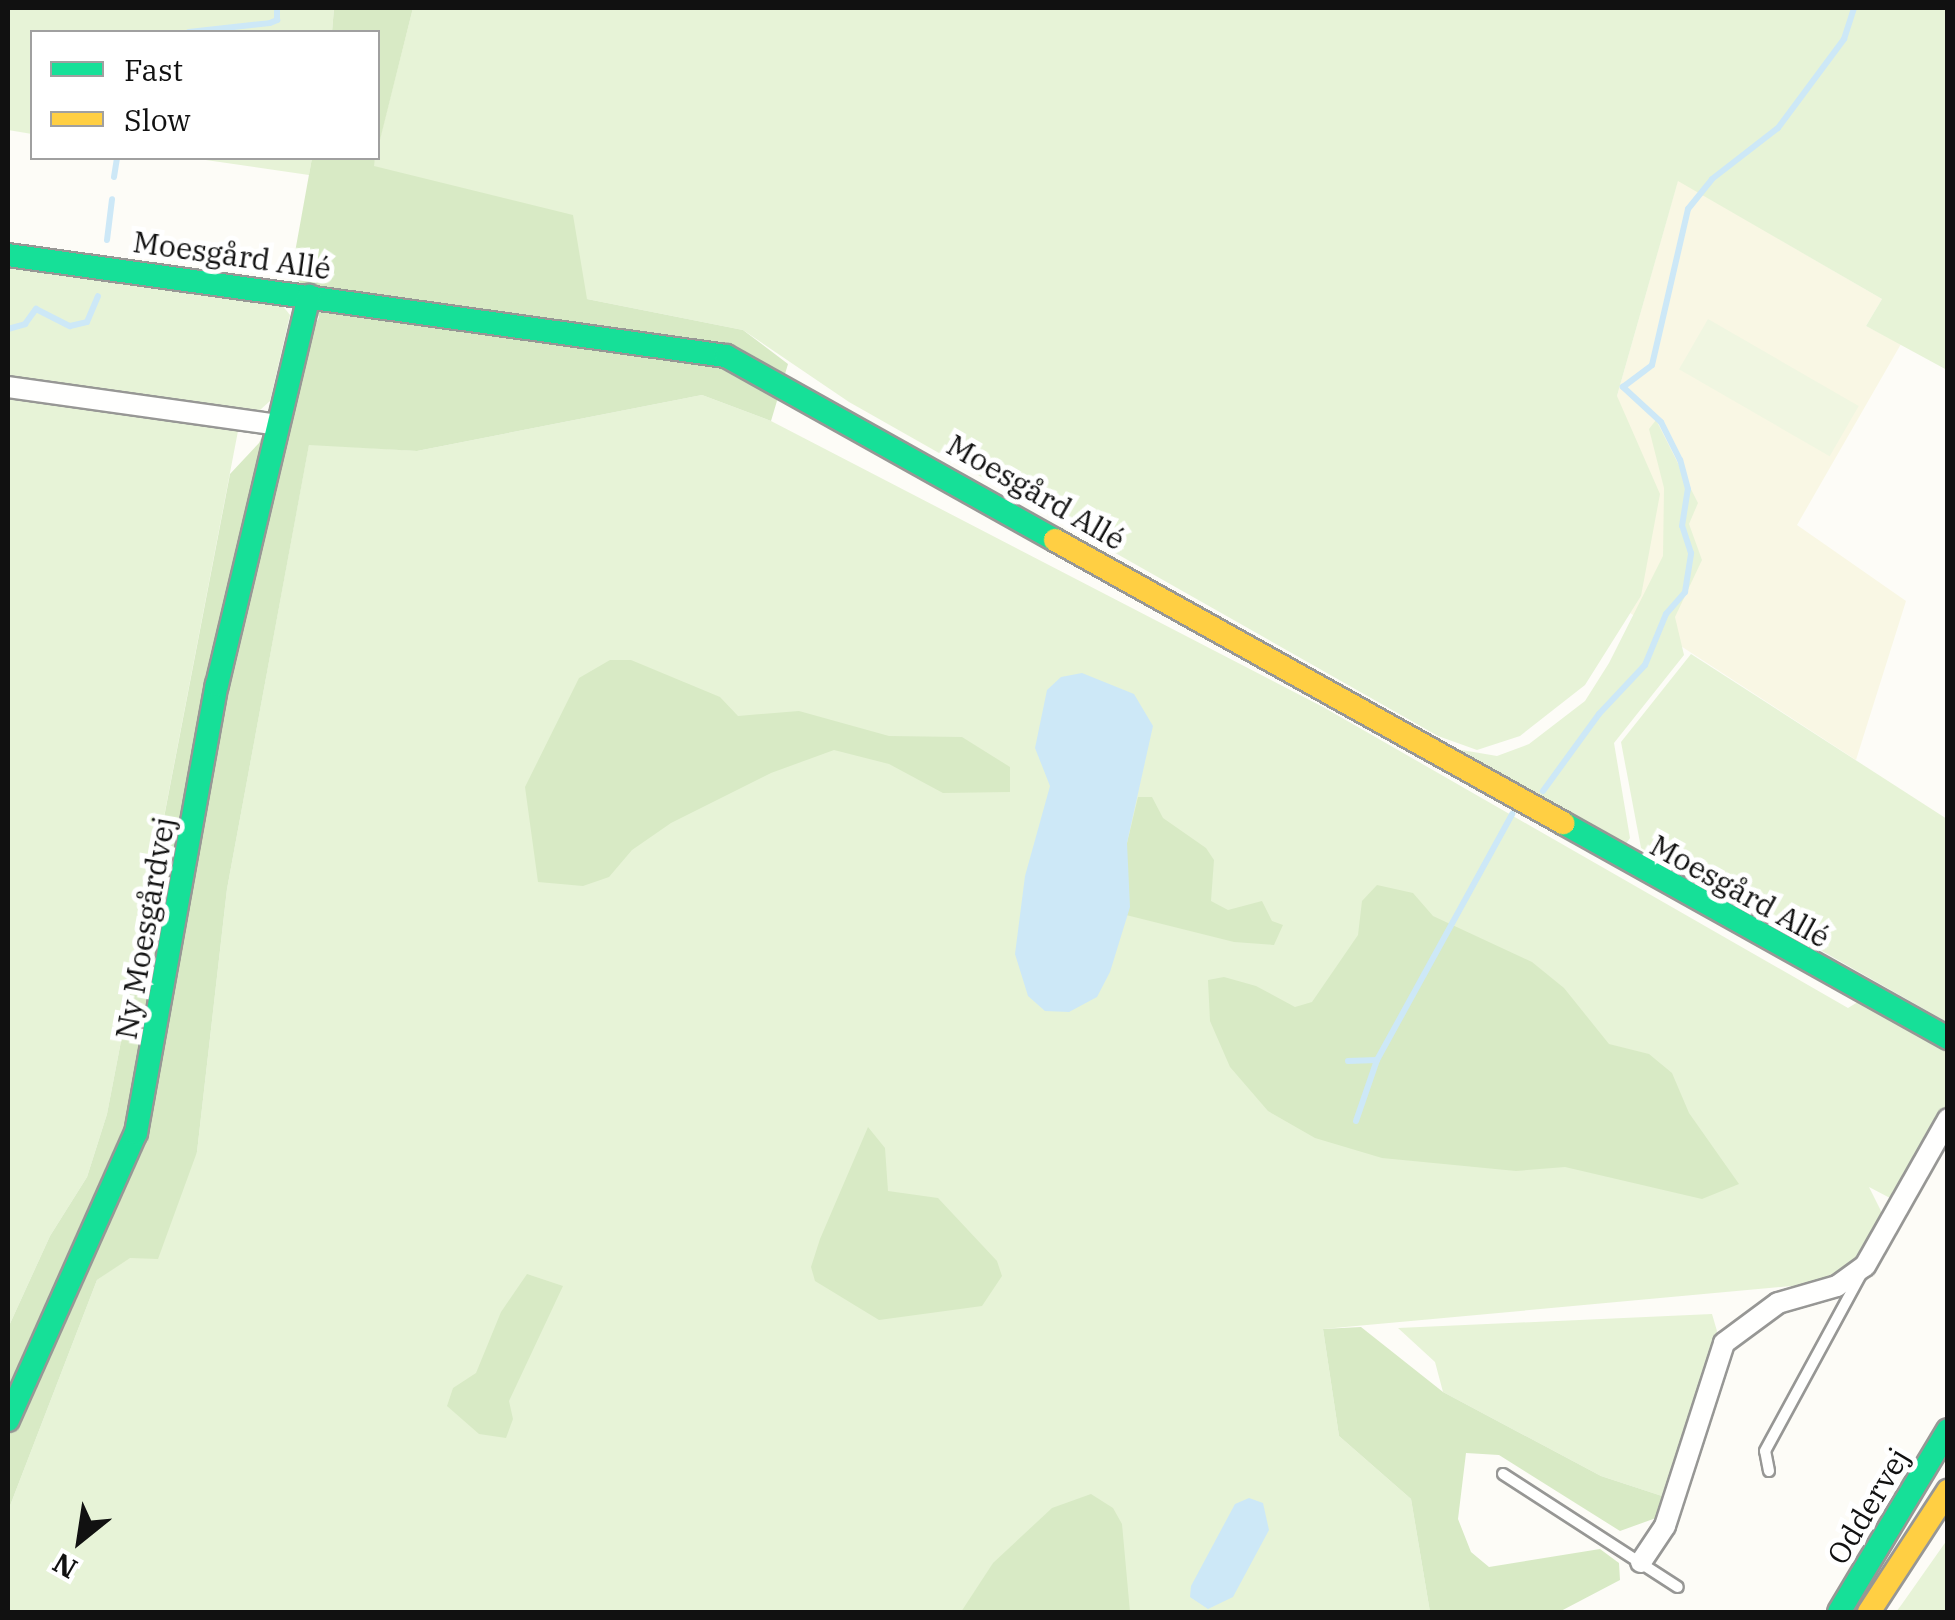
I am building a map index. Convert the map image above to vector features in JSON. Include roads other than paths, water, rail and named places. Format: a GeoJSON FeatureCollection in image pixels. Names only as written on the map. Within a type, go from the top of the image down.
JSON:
{"type":"FeatureCollection","features":[{"type":"Feature","properties":{"kind":"street","name":"Moesgård Allé"},"geometry":{"type":"LineString","coordinates":[[8,255],[684,347],[773,377],[1948,1038]]}},
{"type":"Feature","properties":{"kind":"street","name":"Ny Moesgårdvej"},"geometry":{"type":"LineString","coordinates":[[8,1420],[136,1133],[217,685],[310,296]]}},
{"type":"Feature","properties":{"kind":"street"},"geometry":{"type":"LineString","coordinates":[[8,388],[278,425]]}},
{"type":"Feature","properties":{"kind":"street"},"geometry":{"type":"LineString","coordinates":[[1640,1562],[1665,1526],[1724,1344],[1778,1302],[1837,1286],[1865,1266],[1948,1119]]}},
{"type":"Feature","properties":{"kind":"street","name":"Oddervej"},"geometry":{"type":"LineString","coordinates":[[1839,1612],[1948,1430]]}},
{"type":"Feature","properties":{"kind":"street","name":"Oddervej"},"geometry":{"type":"LineString","coordinates":[[1870,1612],[1948,1492]]}},
{"type":"Feature","properties":{"kind":"lane"},"geometry":{"type":"LineString","coordinates":[[1769,1471],[1765,1451],[1865,1266]]}},
{"type":"Feature","properties":{"kind":"lane"},"geometry":{"type":"LineString","coordinates":[[1503,1474],[1678,1587]]}},
{"type":"Feature","properties":{"kind":"water"},"geometry":{"type":"Polygon","coordinates":[[[1082,673],[1134,694],[1153,726],[1127,843],[1130,907],[1110,972],[1097,997],[1069,1012],[1045,1011],[1028,996],[1015,954],[1025,876],[1050,786],[1035,748],[1047,690],[1061,677],[1082,673]]]}},
{"type":"Feature","properties":{"kind":"water"},"geometry":{"type":"Polygon","coordinates":[[[1249,1498],[1263,1503],[1269,1530],[1233,1597],[1208,1609],[1190,1597],[1191,1586],[1235,1504],[1249,1498]]]}},
{"type":"Feature","properties":{"kind":"waterway"},"geometry":{"type":"LineString","coordinates":[[207,30],[270,23],[277,20],[277,8]]}},
{"type":"Feature","properties":{"kind":"waterway"},"geometry":{"type":"LineString","coordinates":[[1543,791],[1599,714],[1645,665],[1666,614],[1685,592],[1691,553],[1682,526],[1688,489],[1680,460],[1661,422],[1623,387],[1652,365],[1688,209],[1712,179],[1778,128],[1844,39],[1854,8]]}},
{"type":"Feature","properties":{"kind":"waterway"},"geometry":{"type":"LineString","coordinates":[[114,177],[117,160]]}},
{"type":"Feature","properties":{"kind":"waterway"},"geometry":{"type":"LineString","coordinates":[[107,240],[112,199]]}},
{"type":"Feature","properties":{"kind":"waterway"},"geometry":{"type":"LineString","coordinates":[[8,329],[25,324],[36,309],[70,326],[87,322],[98,296]]}},
{"type":"Feature","properties":{"kind":"waterway"},"geometry":{"type":"LineString","coordinates":[[1356,1121],[1377,1060],[1512,814]]}},
{"type":"Feature","properties":{"kind":"waterway"},"geometry":{"type":"LineString","coordinates":[[1348,1061],[1377,1060]]}}]}
